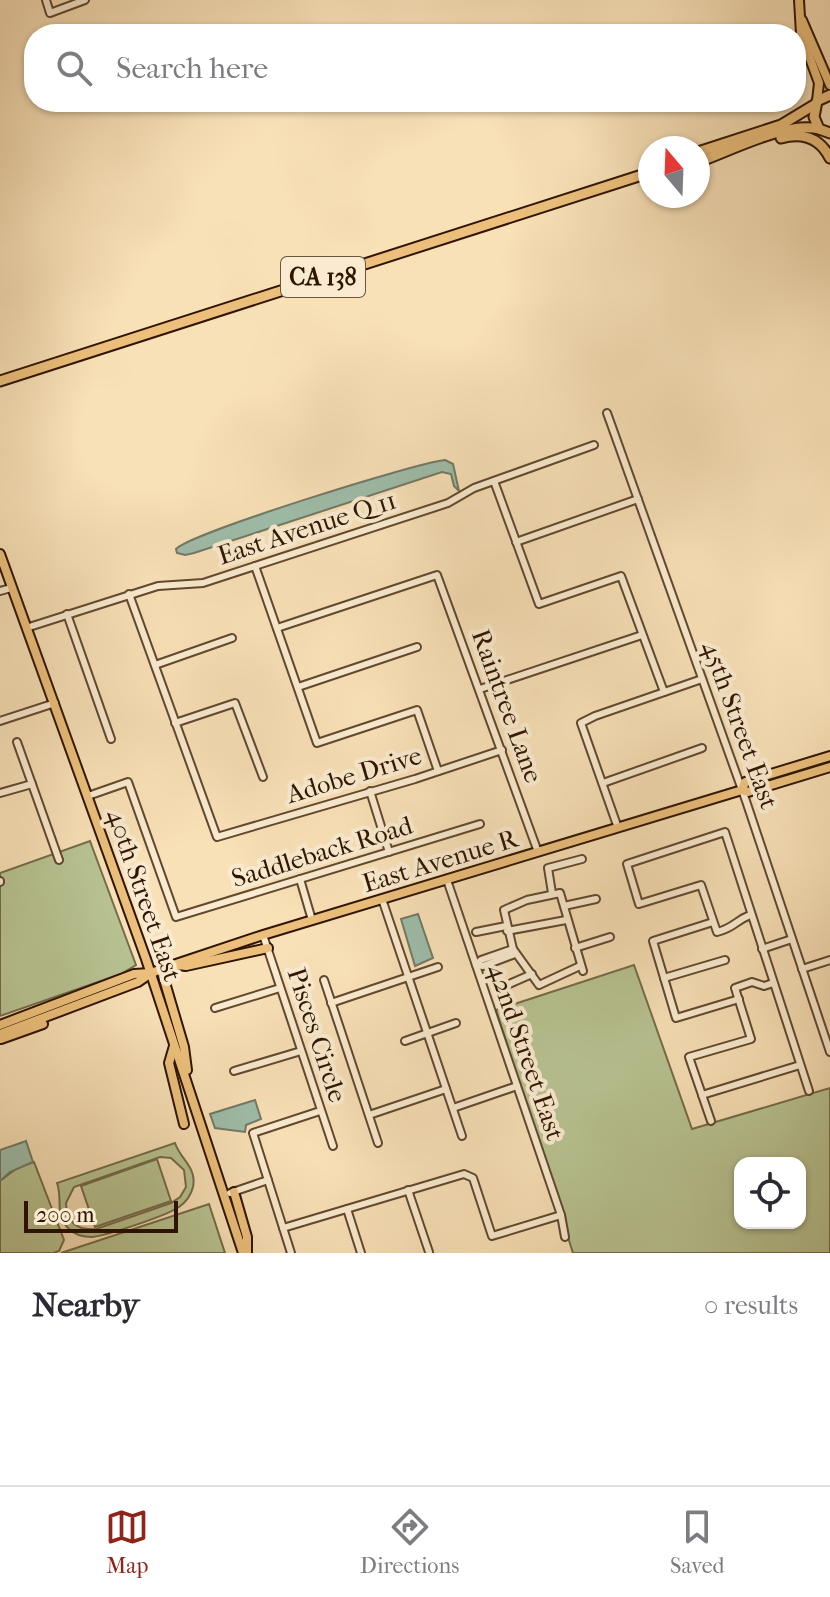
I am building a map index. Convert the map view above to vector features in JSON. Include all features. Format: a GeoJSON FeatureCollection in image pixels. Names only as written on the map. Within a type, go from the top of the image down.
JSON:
{"type":"FeatureCollection","features":[{"type":"Feature","properties":{"kind":"highway"},"geometry":{"type":"LineString","coordinates":[[806,109],[830,95]]}},
{"type":"Feature","properties":{"kind":"highway"},"geometry":{"type":"LineString","coordinates":[[816,103],[814,120],[830,145]]}},
{"type":"Feature","properties":{"kind":"highway"},"geometry":{"type":"LineString","coordinates":[[710,148],[781,125],[802,112]]}},
{"type":"Feature","properties":{"kind":"highway"},"geometry":{"type":"LineString","coordinates":[[717,156],[785,131],[805,127],[823,131]]}},
{"type":"Feature","properties":{"kind":"highway"},"geometry":{"type":"LineString","coordinates":[[710,158],[793,135],[816,141],[830,158]]}},
{"type":"Feature","properties":{"kind":"highway","name":"CA 138"},"geometry":{"type":"LineString","coordinates":[[0,381],[638,176]]}},
{"type":"Feature","properties":{"kind":"main road"},"geometry":{"type":"LineString","coordinates":[[799,0],[802,24]]}},
{"type":"Feature","properties":{"kind":"main road"},"geometry":{"type":"LineString","coordinates":[[802,18],[805,24]]}},
{"type":"Feature","properties":{"kind":"main road"},"geometry":{"type":"LineString","coordinates":[[806,28],[830,85]]}},
{"type":"Feature","properties":{"kind":"main road"},"geometry":{"type":"LineString","coordinates":[[806,48],[819,83],[816,103]]}},
{"type":"Feature","properties":{"kind":"main road","name":"40th Street East"},"geometry":{"type":"LineString","coordinates":[[0,554],[151,973],[245,1253]]}},
{"type":"Feature","properties":{"kind":"main road","name":"East Avenue R"},"geometry":{"type":"LineString","coordinates":[[742,790],[745,782],[830,756]]}},
{"type":"Feature","properties":{"kind":"main road","name":"East Avenue R"},"geometry":{"type":"LineString","coordinates":[[0,1032],[138,982],[161,969],[263,935],[742,790],[748,792],[830,767]]}},
{"type":"Feature","properties":{"kind":"main road"},"geometry":{"type":"LineString","coordinates":[[173,965],[186,966],[268,948]]}},
{"type":"Feature","properties":{"kind":"main road"},"geometry":{"type":"LineString","coordinates":[[161,969],[184,1047],[190,1091]]}},
{"type":"Feature","properties":{"kind":"main road","name":"East Avenue R"},"geometry":{"type":"LineString","coordinates":[[0,1032],[39,1010],[134,974],[151,973]]}},
{"type":"Feature","properties":{"kind":"main road"},"geometry":{"type":"LineString","coordinates":[[0,1032],[43,1024]]}},
{"type":"Feature","properties":{"kind":"main road"},"geometry":{"type":"LineString","coordinates":[[175,1045],[169,1063],[184,1124]]}},
{"type":"Feature","properties":{"kind":"main road"},"geometry":{"type":"LineString","coordinates":[[234,1192],[247,1237],[245,1253]]}},
{"type":"Feature","properties":{"kind":"street"},"geometry":{"type":"LineString","coordinates":[[46,0],[50,13],[85,0]]}},
{"type":"Feature","properties":{"kind":"street","name":"45th Street East"},"geometry":{"type":"LineString","coordinates":[[607,413],[742,790],[830,1052]]}},
{"type":"Feature","properties":{"kind":"street","name":"East Avenue Q 11"},"geometry":{"type":"LineString","coordinates":[[26,628],[158,586],[203,583],[448,503],[474,488],[594,445]]}},
{"type":"Feature","properties":{"kind":"street"},"geometry":{"type":"LineString","coordinates":[[494,481],[539,604],[621,576],[664,692]]}},
{"type":"Feature","properties":{"kind":"street"},"geometry":{"type":"LineString","coordinates":[[516,542],[638,499]]}},
{"type":"Feature","properties":{"kind":"street"},"geometry":{"type":"LineString","coordinates":[[255,566],[317,743],[417,710],[438,771]]}},
{"type":"Feature","properties":{"kind":"street","name":"Raintree Lane"},"geometry":{"type":"LineString","coordinates":[[277,628],[437,575],[538,852]]}},
{"type":"Feature","properties":{"kind":"street"},"geometry":{"type":"LineString","coordinates":[[0,591],[11,588]]}},
{"type":"Feature","properties":{"kind":"street"},"geometry":{"type":"LineString","coordinates":[[129,594],[175,723],[235,703],[263,777]]}},
{"type":"Feature","properties":{"kind":"street"},"geometry":{"type":"LineString","coordinates":[[67,614],[111,739]]}},
{"type":"Feature","properties":{"kind":"street"},"geometry":{"type":"LineString","coordinates":[[480,689],[642,635]]}},
{"type":"Feature","properties":{"kind":"street"},"geometry":{"type":"LineString","coordinates":[[155,665],[232,638]]}},
{"type":"Feature","properties":{"kind":"street"},"geometry":{"type":"LineString","coordinates":[[298,687],[417,647]]}},
{"type":"Feature","properties":{"kind":"street"},"geometry":{"type":"LineString","coordinates":[[618,828],[581,723],[702,679]]}},
{"type":"Feature","properties":{"kind":"street"},"geometry":{"type":"LineString","coordinates":[[0,721],[55,703]]}},
{"type":"Feature","properties":{"kind":"street","name":"Adobe Drive"},"geometry":{"type":"LineString","coordinates":[[175,723],[217,837],[502,750]]}},
{"type":"Feature","properties":{"kind":"street"},"geometry":{"type":"LineString","coordinates":[[17,742],[59,860]]}},
{"type":"Feature","properties":{"kind":"street"},"geometry":{"type":"LineString","coordinates":[[603,783],[702,748]]}},
{"type":"Feature","properties":{"kind":"street","name":"Saddleback Road"},"geometry":{"type":"LineString","coordinates":[[88,796],[128,782],[176,917],[480,824]]}},
{"type":"Feature","properties":{"kind":"street"},"geometry":{"type":"LineString","coordinates":[[0,793],[32,784]]}},
{"type":"Feature","properties":{"kind":"street"},"geometry":{"type":"LineString","coordinates":[[370,791],[389,852]]}},
{"type":"Feature","properties":{"kind":"street"},"geometry":{"type":"LineString","coordinates":[[750,915],[739,919],[732,929],[717,932],[701,885],[639,904],[627,864],[725,832],[809,1091]]}},
{"type":"Feature","properties":{"kind":"street"},"geometry":{"type":"LineString","coordinates":[[552,893],[548,868],[582,859]]}},
{"type":"Feature","properties":{"kind":"street"},"geometry":{"type":"LineString","coordinates":[[300,879],[312,920]]}},
{"type":"Feature","properties":{"kind":"street","name":"42nd Street East"},"geometry":{"type":"LineString","coordinates":[[447,880],[561,1215],[565,1237]]}},
{"type":"Feature","properties":{"kind":"street"},"geometry":{"type":"LineString","coordinates":[[552,893],[560,893],[564,906],[582,968],[539,985],[514,952],[504,910],[552,893]]}},
{"type":"Feature","properties":{"kind":"street"},"geometry":{"type":"LineString","coordinates":[[382,899],[462,1136]]}},
{"type":"Feature","properties":{"kind":"street"},"geometry":{"type":"LineString","coordinates":[[564,906],[596,899]]}},
{"type":"Feature","properties":{"kind":"street"},"geometry":{"type":"LineString","coordinates":[[476,932],[566,920]]}},
{"type":"Feature","properties":{"kind":"street"},"geometry":{"type":"LineString","coordinates":[[713,922],[653,941],[676,1018],[739,999]]}},
{"type":"Feature","properties":{"kind":"street","name":"Pisces Circle"},"geometry":{"type":"LineString","coordinates":[[263,935],[333,1146]]}},
{"type":"Feature","properties":{"kind":"street"},"geometry":{"type":"LineString","coordinates":[[575,948],[610,937]]}},
{"type":"Feature","properties":{"kind":"street"},"geometry":{"type":"LineString","coordinates":[[762,949],[792,939]]}},
{"type":"Feature","properties":{"kind":"street"},"geometry":{"type":"LineString","coordinates":[[476,965],[481,960],[514,952]]}},
{"type":"Feature","properties":{"kind":"street"},"geometry":{"type":"LineString","coordinates":[[664,978],[725,960]]}},
{"type":"Feature","properties":{"kind":"street"},"geometry":{"type":"LineString","coordinates":[[802,969],[830,960]]}},
{"type":"Feature","properties":{"kind":"street"},"geometry":{"type":"LineString","coordinates":[[331,1003],[438,967]]}},
{"type":"Feature","properties":{"kind":"street"},"geometry":{"type":"LineString","coordinates":[[498,989],[532,974]]}},
{"type":"Feature","properties":{"kind":"street"},"geometry":{"type":"LineString","coordinates":[[324,980],[378,1143]]}},
{"type":"Feature","properties":{"kind":"street"},"geometry":{"type":"LineString","coordinates":[[711,1121],[689,1057],[751,1039],[735,988],[752,982],[764,986],[773,983]]}},
{"type":"Feature","properties":{"kind":"street"},"geometry":{"type":"LineString","coordinates":[[215,1008],[280,988]]}},
{"type":"Feature","properties":{"kind":"street"},"geometry":{"type":"LineString","coordinates":[[405,1041],[456,1023]]}},
{"type":"Feature","properties":{"kind":"street"},"geometry":{"type":"LineString","coordinates":[[234,1071],[301,1051]]}},
{"type":"Feature","properties":{"kind":"street"},"geometry":{"type":"LineString","coordinates":[[702,1095],[800,1065]]}},
{"type":"Feature","properties":{"kind":"street"},"geometry":{"type":"LineString","coordinates":[[453,1108],[517,1086]]}},
{"type":"Feature","properties":{"kind":"street"},"geometry":{"type":"LineString","coordinates":[[369,1115],[446,1089]]}},
{"type":"Feature","properties":{"kind":"street"},"geometry":{"type":"LineString","coordinates":[[291,1253],[253,1133],[320,1111]]}},
{"type":"Feature","properties":{"kind":"street"},"geometry":{"type":"LineString","coordinates":[[283,1228],[469,1174],[492,1236],[561,1215]]}},
{"type":"Feature","properties":{"kind":"street"},"geometry":{"type":"LineString","coordinates":[[224,1195],[268,1180]]}},
{"type":"Feature","properties":{"kind":"street"},"geometry":{"type":"LineString","coordinates":[[408,1190],[429,1252]]}},
{"type":"Feature","properties":{"kind":"street"},"geometry":{"type":"LineString","coordinates":[[347,1209],[361,1253]]}},
{"type":"Feature","properties":{"kind":"green space"},"geometry":{"type":"Polygon","coordinates":[[[90,841],[136,965],[121,974],[0,1016],[0,873],[90,841]]]}},
{"type":"Feature","properties":{"kind":"green space"},"geometry":{"type":"Polygon","coordinates":[[[634,965],[692,1129],[830,1088],[830,1253],[573,1253],[496,1010],[634,965]]]}},
{"type":"Feature","properties":{"kind":"green space"},"geometry":{"type":"Polygon","coordinates":[[[175,1143],[194,1180],[190,1196],[179,1207],[137,1225],[92,1237],[77,1234],[64,1224],[57,1183],[175,1143]],[[160,1157],[74,1187],[66,1203],[68,1215],[79,1227],[96,1229],[171,1203],[180,1197],[186,1187],[184,1170],[171,1158],[160,1157]]]}},
{"type":"Feature","properties":{"kind":"green space"},"geometry":{"type":"Polygon","coordinates":[[[157,1159],[171,1201],[95,1227],[81,1186],[157,1159]]]}},
{"type":"Feature","properties":{"kind":"green space"},"geometry":{"type":"Polygon","coordinates":[[[34,1162],[64,1240],[59,1251],[53,1253],[0,1253],[0,1181],[17,1168],[34,1162]]]}},
{"type":"Feature","properties":{"kind":"green space"},"geometry":{"type":"Polygon","coordinates":[[[209,1204],[225,1253],[61,1253],[209,1204]]]}},
{"type":"Feature","properties":{"kind":"shaded area"},"geometry":{"type":"Polygon","coordinates":[[[445,460],[453,464],[459,491],[451,474],[442,472],[194,553],[177,553],[176,549],[191,541],[260,515],[392,473],[445,460]]]}},
{"type":"Feature","properties":{"kind":"shaded area"},"geometry":{"type":"Polygon","coordinates":[[[418,914],[433,958],[415,966],[401,919],[418,914]]]}},
{"type":"Feature","properties":{"kind":"shaded area"},"geometry":{"type":"Polygon","coordinates":[[[255,1100],[261,1119],[246,1125],[245,1132],[215,1128],[210,1114],[255,1100]]]}},
{"type":"Feature","properties":{"kind":"shaded area"},"geometry":{"type":"Polygon","coordinates":[[[26,1141],[33,1162],[10,1172],[0,1181],[0,1150],[26,1141]]]}}]}
